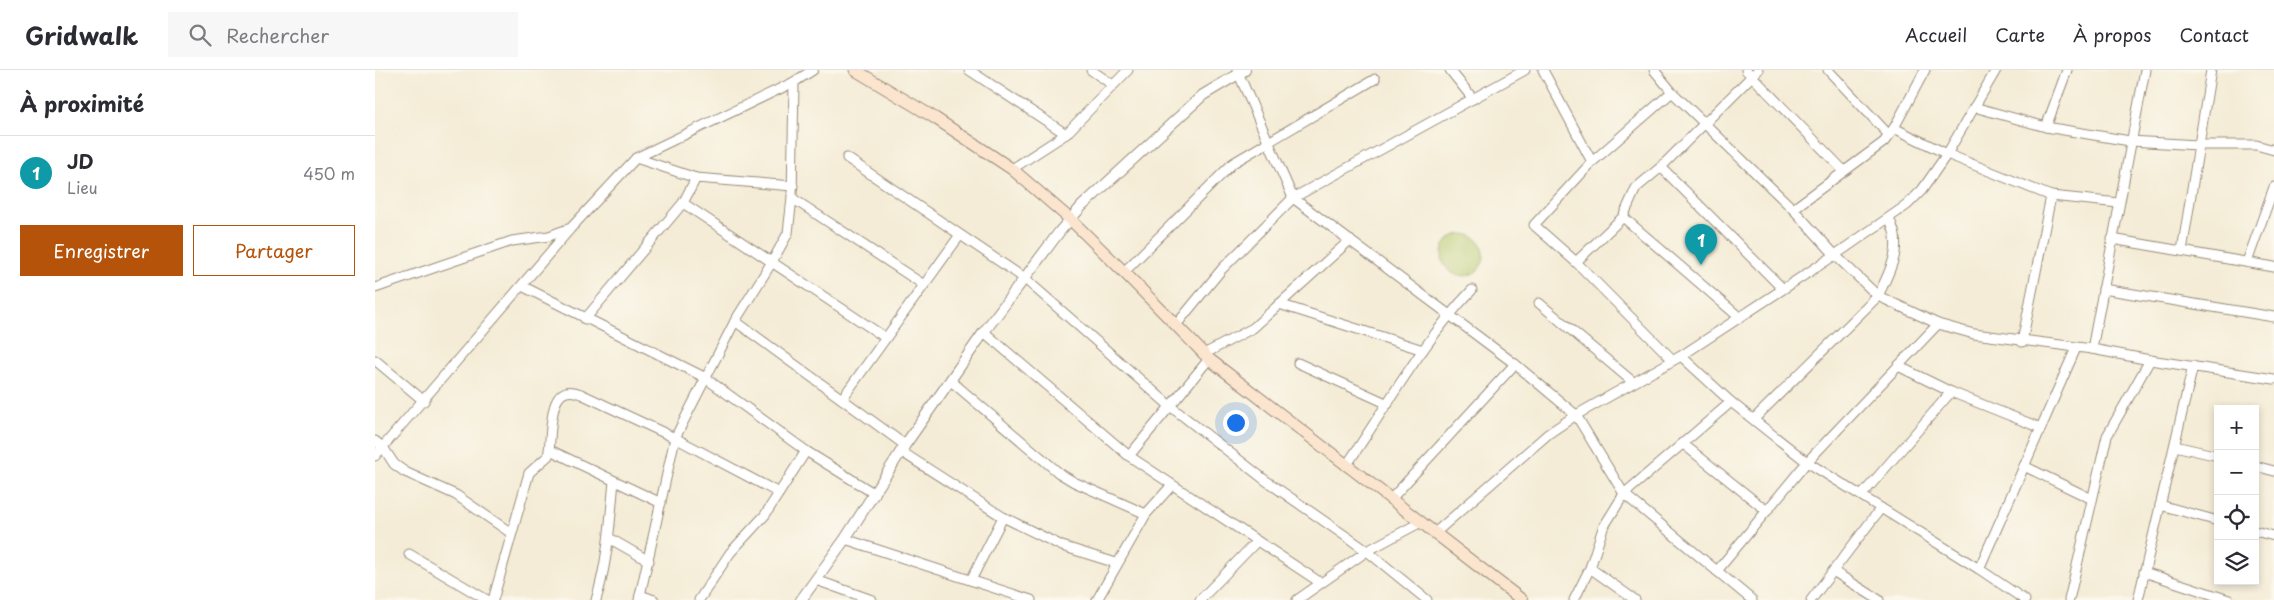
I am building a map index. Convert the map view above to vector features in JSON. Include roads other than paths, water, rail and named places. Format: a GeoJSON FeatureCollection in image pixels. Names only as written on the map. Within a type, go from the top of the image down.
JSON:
{"type":"FeatureCollection","features":[{"type":"Feature","properties":{"kind":"main road"},"geometry":{"type":"LineString","coordinates":[[855,70],[935,118],[1012,169],[1070,219],[1207,356],[1346,466],[1436,532],[1522,600]]}},
{"type":"Feature","properties":{"kind":"street"},"geometry":{"type":"LineString","coordinates":[[375,456],[570,229],[636,158],[794,82],[813,70]]}},
{"type":"Feature","properties":{"kind":"street"},"geometry":{"type":"LineString","coordinates":[[969,70],[1067,134]]}},
{"type":"Feature","properties":{"kind":"street"},"geometry":{"type":"LineString","coordinates":[[1091,70],[1113,85]]}},
{"type":"Feature","properties":{"kind":"street"},"geometry":{"type":"LineString","coordinates":[[1012,169],[1067,134],[1128,70]]}},
{"type":"Feature","properties":{"kind":"street"},"geometry":{"type":"LineString","coordinates":[[1451,70],[1473,99]]}},
{"type":"Feature","properties":{"kind":"street"},"geometry":{"type":"LineString","coordinates":[[1176,326],[1222,269],[1293,198],[1525,70]]}},
{"type":"Feature","properties":{"kind":"street"},"geometry":{"type":"LineString","coordinates":[[1543,70],[1592,162]]}},
{"type":"Feature","properties":{"kind":"street"},"geometry":{"type":"LineString","coordinates":[[1654,70],[1672,92],[1793,209],[1835,255],[1878,296],[1938,324],[1975,334],[2023,342],[2092,349],[2149,360],[2274,379]]}},
{"type":"Feature","properties":{"kind":"street"},"geometry":{"type":"LineString","coordinates":[[1746,70],[1755,74],[1844,170]]}},
{"type":"Feature","properties":{"kind":"street"},"geometry":{"type":"LineString","coordinates":[[1828,70],[1892,131],[2051,196],[2119,203]]}},
{"type":"Feature","properties":{"kind":"street"},"geometry":{"type":"LineString","coordinates":[[1793,209],[1871,152],[1892,131],[1925,70]]}},
{"type":"Feature","properties":{"kind":"street"},"geometry":{"type":"LineString","coordinates":[[1436,532],[1539,440],[1576,415],[1677,358],[1889,219],[1922,190],[1947,154],[1996,70]]}},
{"type":"Feature","properties":{"kind":"street"},"geometry":{"type":"LineString","coordinates":[[2046,127],[2067,70]]}},
{"type":"Feature","properties":{"kind":"street"},"geometry":{"type":"LineString","coordinates":[[2092,349],[2145,70]]}},
{"type":"Feature","properties":{"kind":"street"},"geometry":{"type":"LineString","coordinates":[[2182,251],[2211,70]]}},
{"type":"Feature","properties":{"kind":"street"},"geometry":{"type":"LineString","coordinates":[[801,600],[845,539],[904,448],[984,332],[1023,278],[1070,219],[1203,96],[1240,71],[1293,198],[1515,364],[1576,415],[1624,494],[1747,598]]}},
{"type":"Feature","properties":{"kind":"street"},"geometry":{"type":"LineString","coordinates":[[1575,262],[1623,217],[1636,188],[1661,167],[1755,74]]}},
{"type":"Feature","properties":{"kind":"street"},"geometry":{"type":"LineString","coordinates":[[1124,272],[1233,162],[1375,79]]}},
{"type":"Feature","properties":{"kind":"street"},"geometry":{"type":"LineString","coordinates":[[654,600],[639,598],[649,561],[675,438],[704,376],[788,233],[793,186],[794,82]]}},
{"type":"Feature","properties":{"kind":"street"},"geometry":{"type":"LineString","coordinates":[[1672,92],[1592,162],[1534,225],[1677,358],[1807,462],[1979,569],[2013,596],[2025,600]]}},
{"type":"Feature","properties":{"kind":"street"},"geometry":{"type":"LineString","coordinates":[[1974,108],[2046,127],[2130,141],[2198,145],[2256,145],[2274,150]]}},
{"type":"Feature","properties":{"kind":"street"},"geometry":{"type":"LineString","coordinates":[[636,158],[696,178],[793,186]]}},
{"type":"Feature","properties":{"kind":"street"},"geometry":{"type":"LineString","coordinates":[[847,158],[1023,278],[1170,406],[1265,480],[1367,552],[1414,596],[1427,600]]}},
{"type":"Feature","properties":{"kind":"street"},"geometry":{"type":"LineString","coordinates":[[1661,167],[1782,288]]}},
{"type":"Feature","properties":{"kind":"street"},"geometry":{"type":"LineString","coordinates":[[585,319],[683,203],[696,178]]}},
{"type":"Feature","properties":{"kind":"street"},"geometry":{"type":"LineString","coordinates":[[2247,262],[2274,187]]}},
{"type":"Feature","properties":{"kind":"street"},"geometry":{"type":"LineString","coordinates":[[2023,342],[2051,196]]}},
{"type":"Feature","properties":{"kind":"street"},"geometry":{"type":"LineString","coordinates":[[792,198],[924,285]]}},
{"type":"Feature","properties":{"kind":"street"},"geometry":{"type":"LineString","coordinates":[[683,203],[886,338]]}},
{"type":"Feature","properties":{"kind":"street"},"geometry":{"type":"LineString","coordinates":[[1623,217],[1739,317]]}},
{"type":"Feature","properties":{"kind":"street"},"geometry":{"type":"LineString","coordinates":[[1754,419],[1878,296],[1890,272],[1896,250],[1895,230],[1889,219]]}},
{"type":"Feature","properties":{"kind":"street"},"geometry":{"type":"LineString","coordinates":[[375,288],[512,241],[549,236],[570,229]]}},
{"type":"Feature","properties":{"kind":"street"},"geometry":{"type":"LineString","coordinates":[[842,399],[960,235]]}},
{"type":"Feature","properties":{"kind":"street"},"geometry":{"type":"LineString","coordinates":[[2112,239],[2274,267]]}},
{"type":"Feature","properties":{"kind":"street"},"geometry":{"type":"LineString","coordinates":[[1129,456],[1170,406],[1207,356],[1253,328],[1350,240]]}},
{"type":"Feature","properties":{"kind":"street"},"geometry":{"type":"LineString","coordinates":[[522,286],[585,319],[704,376],[807,451],[875,494]]}},
{"type":"Feature","properties":{"kind":"street"},"geometry":{"type":"LineString","coordinates":[[1346,466],[1423,350],[1449,314],[1472,290]]}},
{"type":"Feature","properties":{"kind":"street"},"geometry":{"type":"LineString","coordinates":[[2103,290],[2274,317]]}},
{"type":"Feature","properties":{"kind":"street"},"geometry":{"type":"LineString","coordinates":[[1539,303],[1633,382]]}},
{"type":"Feature","properties":{"kind":"street"},"geometry":{"type":"LineString","coordinates":[[1279,304],[1423,350]]}},
{"type":"Feature","properties":{"kind":"street"},"geometry":{"type":"LineString","coordinates":[[735,321],[842,399],[904,448],[1003,517],[1061,546],[1116,564]]}},
{"type":"Feature","properties":{"kind":"street"},"geometry":{"type":"LineString","coordinates":[[1717,571],[1807,462],[1938,324]]}},
{"type":"Feature","properties":{"kind":"street"},"geometry":{"type":"LineString","coordinates":[[984,332],[1129,456],[1321,583]]}},
{"type":"Feature","properties":{"kind":"street"},"geometry":{"type":"LineString","coordinates":[[1979,569],[2076,348]]}},
{"type":"Feature","properties":{"kind":"street"},"geometry":{"type":"LineString","coordinates":[[375,360],[424,401]]}},
{"type":"Feature","properties":{"kind":"street"},"geometry":{"type":"LineString","coordinates":[[2069,600],[2107,436],[2149,360]]}},
{"type":"Feature","properties":{"kind":"street"},"geometry":{"type":"LineString","coordinates":[[1298,363],[1388,404]]}},
{"type":"Feature","properties":{"kind":"street"},"geometry":{"type":"LineString","coordinates":[[1391,499],[1515,364]]}},
{"type":"Feature","properties":{"kind":"street"},"geometry":{"type":"LineString","coordinates":[[1898,366],[1951,392],[2041,428]]}},
{"type":"Feature","properties":{"kind":"street"},"geometry":{"type":"LineString","coordinates":[[2138,600],[2193,366]]}},
{"type":"Feature","properties":{"kind":"street"},"geometry":{"type":"LineString","coordinates":[[951,381],[1059,473],[1146,514]]}},
{"type":"Feature","properties":{"kind":"street"},"geometry":{"type":"LineString","coordinates":[[493,600],[529,473],[545,460],[549,450],[549,429],[557,402],[562,394],[568,391],[574,391],[675,438],[779,493]]}},
{"type":"Feature","properties":{"kind":"street"},"geometry":{"type":"LineString","coordinates":[[1862,495],[1951,392]]}},
{"type":"Feature","properties":{"kind":"street"},"geometry":{"type":"LineString","coordinates":[[1574,600],[1590,568],[1603,528],[1624,494],[1731,402]]}},
{"type":"Feature","properties":{"kind":"street"},"geometry":{"type":"LineString","coordinates":[[375,441],[383,447],[394,464],[405,472],[456,495],[511,533]]}},
{"type":"Feature","properties":{"kind":"street"},"geometry":{"type":"LineString","coordinates":[[1682,443],[1767,511]]}},
{"type":"Feature","properties":{"kind":"street"},"geometry":{"type":"LineString","coordinates":[[2175,446],[2214,455]]}},
{"type":"Feature","properties":{"kind":"street"},"geometry":{"type":"LineString","coordinates":[[549,450],[661,503]]}},
{"type":"Feature","properties":{"kind":"street"},"geometry":{"type":"LineString","coordinates":[[699,600],[725,560],[761,519],[807,451]]}},
{"type":"Feature","properties":{"kind":"street"},"geometry":{"type":"LineString","coordinates":[[2024,466],[2093,499]]}},
{"type":"Feature","properties":{"kind":"street"},"geometry":{"type":"LineString","coordinates":[[2259,467],[2274,471]]}},
{"type":"Feature","properties":{"kind":"street"},"geometry":{"type":"LineString","coordinates":[[596,600],[604,574],[614,481]]}},
{"type":"Feature","properties":{"kind":"street"},"geometry":{"type":"LineString","coordinates":[[1097,600],[1146,514],[1172,485]]}},
{"type":"Feature","properties":{"kind":"street"},"geometry":{"type":"LineString","coordinates":[[2160,505],[2214,520]]}},
{"type":"Feature","properties":{"kind":"street"},"geometry":{"type":"LineString","coordinates":[[1811,600],[1881,508]]}},
{"type":"Feature","properties":{"kind":"street"},"geometry":{"type":"LineString","coordinates":[[971,580],[1003,517]]}},
{"type":"Feature","properties":{"kind":"street"},"geometry":{"type":"LineString","coordinates":[[1297,600],[1367,552],[1421,522]]}},
{"type":"Feature","properties":{"kind":"street"},"geometry":{"type":"LineString","coordinates":[[2259,532],[2274,536]]}},
{"type":"Feature","properties":{"kind":"street"},"geometry":{"type":"LineString","coordinates":[[609,538],[649,561]]}},
{"type":"Feature","properties":{"kind":"street"},"geometry":{"type":"LineString","coordinates":[[845,539],[1031,600]]}},
{"type":"Feature","properties":{"kind":"street"},"geometry":{"type":"LineString","coordinates":[[1200,600],[1257,541]]}},
{"type":"Feature","properties":{"kind":"street"},"geometry":{"type":"LineString","coordinates":[[409,554],[487,600]]}},
{"type":"Feature","properties":{"kind":"street"},"geometry":{"type":"LineString","coordinates":[[1590,568],[1635,600]]}},
{"type":"Feature","properties":{"kind":"street"},"geometry":{"type":"LineString","coordinates":[[1833,571],[1879,600]]}},
{"type":"Feature","properties":{"kind":"street"},"geometry":{"type":"LineString","coordinates":[[2145,572],[2229,600]]}},
{"type":"Feature","properties":{"kind":"street"},"geometry":{"type":"LineString","coordinates":[[816,580],[873,600]]}},
{"type":"Feature","properties":{"kind":"place","name":"JD"},"geometry":{"type":"Point","coordinates":[1701,265]}}]}
